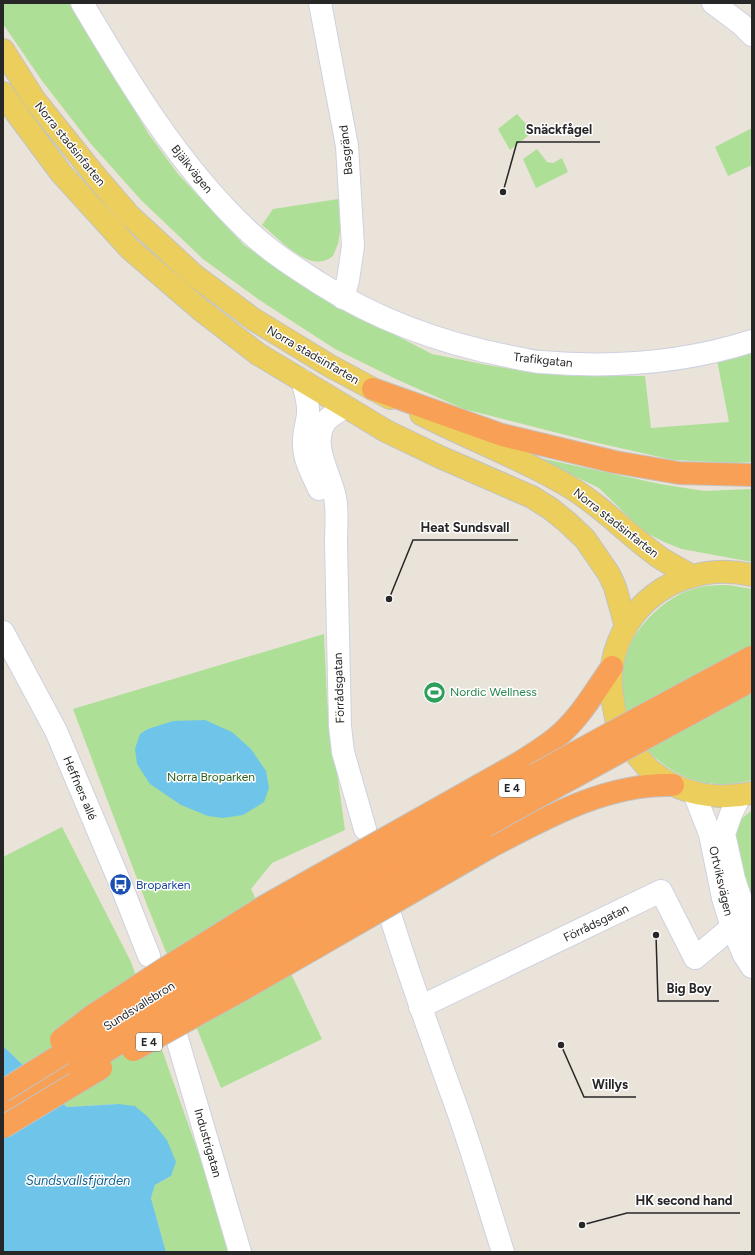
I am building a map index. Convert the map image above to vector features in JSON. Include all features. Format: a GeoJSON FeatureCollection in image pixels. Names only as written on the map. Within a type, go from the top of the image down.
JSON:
{"type":"FeatureCollection","features":[{"type":"Feature","properties":{"kind":"highway"},"geometry":{"type":"LineString","coordinates":[[373,389],[502,435],[562,450],[615,462],[679,473],[752,475]]}},
{"type":"Feature","properties":{"kind":"highway","name":"Sundsvallsbron"},"geometry":{"type":"LineString","coordinates":[[3,1091],[186,976],[444,825],[752,657]]}},
{"type":"Feature","properties":{"kind":"highway","name":"E 4"},"geometry":{"type":"LineString","coordinates":[[3,1091],[51,1048],[92,1016],[158,973],[265,906],[537,752],[558,737],[577,716],[612,667]]}},
{"type":"Feature","properties":{"kind":"highway","name":"E 4"},"geometry":{"type":"LineString","coordinates":[[3,1115],[286,941],[435,854],[752,680]]}},
{"type":"Feature","properties":{"kind":"highway","name":"E 4"},"geometry":{"type":"LineString","coordinates":[[3,1127],[80,1079],[240,991],[490,847],[549,816],[571,806],[604,795],[655,784],[673,785]]}},
{"type":"Feature","properties":{"kind":"main road","name":"Norra stadsinfarten"},"geometry":{"type":"LineString","coordinates":[[3,50],[34,99],[93,173],[129,215],[194,275],[252,319],[330,366],[461,434],[525,463],[569,486],[593,503],[660,558],[691,576]]}},
{"type":"Feature","properties":{"kind":"main road","name":"Norra stadsinfarten"},"geometry":{"type":"LineString","coordinates":[[3,92],[15,111],[61,173],[130,249],[201,310],[253,349],[386,431],[440,457],[532,497],[551,510],[585,539],[615,587],[626,627]]}},
{"type":"Feature","properties":{"kind":"main road"},"geometry":{"type":"LineString","coordinates":[[618,723],[611,695],[612,667],[620,640],[626,627],[643,604],[653,595],[678,580],[691,576],[707,572],[724,571],[740,572],[752,575]]}},
{"type":"Feature","properties":{"kind":"main road"},"geometry":{"type":"LineString","coordinates":[[631,748],[650,769],[673,785],[694,793],[709,796],[725,797],[746,794]]}},
{"type":"Feature","properties":{"kind":"street","name":"Bjälkvägen"},"geometry":{"type":"LineString","coordinates":[[82,3],[123,73],[158,125],[184,161],[216,198],[248,231],[280,258],[343,298]]}},
{"type":"Feature","properties":{"kind":"street","name":"Basgränd"},"geometry":{"type":"LineString","coordinates":[[320,3],[347,146],[353,246],[348,280],[343,298]]}},
{"type":"Feature","properties":{"kind":"street"},"geometry":{"type":"LineString","coordinates":[[713,3],[741,24],[752,35]]}},
{"type":"Feature","properties":{"kind":"street","name":"Trafikgatan"},"geometry":{"type":"LineString","coordinates":[[343,298],[381,316],[433,337],[485,352],[538,362],[611,365],[640,363],[690,356],[752,341]]}},
{"type":"Feature","properties":{"kind":"street","name":"Förrådsgatan"},"geometry":{"type":"LineString","coordinates":[[302,380],[307,400],[308,413],[304,445],[306,460],[327,509],[336,543]]}},
{"type":"Feature","properties":{"kind":"street","name":"Förrådsgatan"},"geometry":{"type":"LineString","coordinates":[[346,407],[334,414],[325,422],[320,440],[324,467],[335,497],[337,517],[336,543],[340,726],[343,752],[365,829]]}},
{"type":"Feature","properties":{"kind":"street","name":"Heffners allé"},"geometry":{"type":"LineString","coordinates":[[3,632],[56,731],[148,952]]}},
{"type":"Feature","properties":{"kind":"street","name":"Ortviksvägen"},"geometry":{"type":"LineString","coordinates":[[694,793],[710,834],[723,898],[742,930]]}},
{"type":"Feature","properties":{"kind":"street","name":"Ortviksvägen"},"geometry":{"type":"LineString","coordinates":[[746,794],[731,814],[724,834],[734,879],[742,930],[744,955],[752,967]]}},
{"type":"Feature","properties":{"kind":"street","name":"Förrådsgatan"},"geometry":{"type":"LineString","coordinates":[[420,1007],[661,891],[695,958],[742,930]]}},
{"type":"Feature","properties":{"kind":"street"},"geometry":{"type":"LineString","coordinates":[[388,908],[420,1007],[452,1093],[503,1252]]}},
{"type":"Feature","properties":{"kind":"street","name":"Industrigatan"},"geometry":{"type":"LineString","coordinates":[[176,1035],[240,1252]]}},
{"type":"Feature","properties":{"kind":"green space"},"geometry":{"type":"Polygon","coordinates":[[[3,3],[70,3],[148,133],[178,174],[244,245],[334,306],[378,326],[432,354],[535,373],[576,376],[645,376],[651,428],[729,422],[717,360],[752,353],[752,462],[734,463],[673,460],[589,441],[464,409],[398,380],[335,349],[261,301],[203,259],[141,200],[91,144],[43,82],[3,24],[3,3]]]}},
{"type":"Feature","properties":{"kind":"green space"},"geometry":{"type":"Polygon","coordinates":[[[517,114],[533,132],[510,150],[498,129],[517,114]]]}},
{"type":"Feature","properties":{"kind":"green space"},"geometry":{"type":"Polygon","coordinates":[[[752,128],[752,165],[728,176],[715,147],[752,128]]]}},
{"type":"Feature","properties":{"kind":"green space"},"geometry":{"type":"Polygon","coordinates":[[[537,149],[547,162],[553,163],[562,158],[568,172],[536,188],[523,159],[537,149]]]}},
{"type":"Feature","properties":{"kind":"green space"},"geometry":{"type":"Polygon","coordinates":[[[345,198],[338,244],[333,256],[325,260],[315,261],[298,255],[262,225],[273,209],[345,198]]]}},
{"type":"Feature","properties":{"kind":"green space"},"geometry":{"type":"Polygon","coordinates":[[[535,457],[660,484],[704,491],[752,489],[752,562],[682,549],[664,542],[643,531],[599,488],[535,457]]]}},
{"type":"Feature","properties":{"kind":"green space"},"geometry":{"type":"Polygon","coordinates":[[[728,585],[752,589],[752,780],[715,784],[683,776],[656,758],[636,733],[624,703],[623,671],[633,640],[661,606],[686,591],[700,587],[728,585]]]}},
{"type":"Feature","properties":{"kind":"green space","name":"Norra Broparken"},"geometry":{"type":"Polygon","coordinates":[[[324,634],[327,700],[345,830],[272,863],[251,889],[322,1039],[221,1088],[147,905],[73,709],[324,634]]]}},
{"type":"Feature","properties":{"kind":"green space"},"geometry":{"type":"Polygon","coordinates":[[[752,810],[752,906],[734,841],[739,821],[752,810]]]}},
{"type":"Feature","properties":{"kind":"green space"},"geometry":{"type":"Polygon","coordinates":[[[62,827],[131,962],[216,1203],[231,1252],[166,1252],[151,1198],[155,1185],[171,1176],[118,1104],[67,1107],[3,1046],[3,857],[62,827]]]}},
{"type":"Feature","properties":{"kind":"water"},"geometry":{"type":"Polygon","coordinates":[[[205,720],[232,732],[251,749],[266,771],[269,788],[264,802],[243,815],[223,818],[208,816],[181,805],[150,784],[137,764],[135,749],[140,734],[148,729],[173,721],[205,720]]]}},
{"type":"Feature","properties":{"kind":"water","name":"Sundsvallsfjärden"},"geometry":{"type":"Polygon","coordinates":[[[3,1046],[67,1107],[118,1104],[135,1106],[148,1117],[167,1140],[176,1162],[171,1176],[155,1185],[151,1198],[166,1252],[3,1252],[3,1046]]]}},
{"type":"Feature","properties":{"kind":"place","name":"Snäckfågel"},"geometry":{"type":"Point","coordinates":[503,192]}},
{"type":"Feature","properties":{"kind":"place","name":"Heat Sundsvall"},"geometry":{"type":"Point","coordinates":[389,599]}},
{"type":"Feature","properties":{"kind":"place","name":"Nordic Wellness"},"geometry":{"type":"Point","coordinates":[435,692]}},
{"type":"Feature","properties":{"kind":"place","name":"Broparken"},"geometry":{"type":"Point","coordinates":[121,885]}},
{"type":"Feature","properties":{"kind":"place","name":"Big Boy"},"geometry":{"type":"Point","coordinates":[656,935]}},
{"type":"Feature","properties":{"kind":"place","name":"Willys"},"geometry":{"type":"Point","coordinates":[561,1045]}},
{"type":"Feature","properties":{"kind":"place","name":"HK second hand"},"geometry":{"type":"Point","coordinates":[582,1225]}}]}
